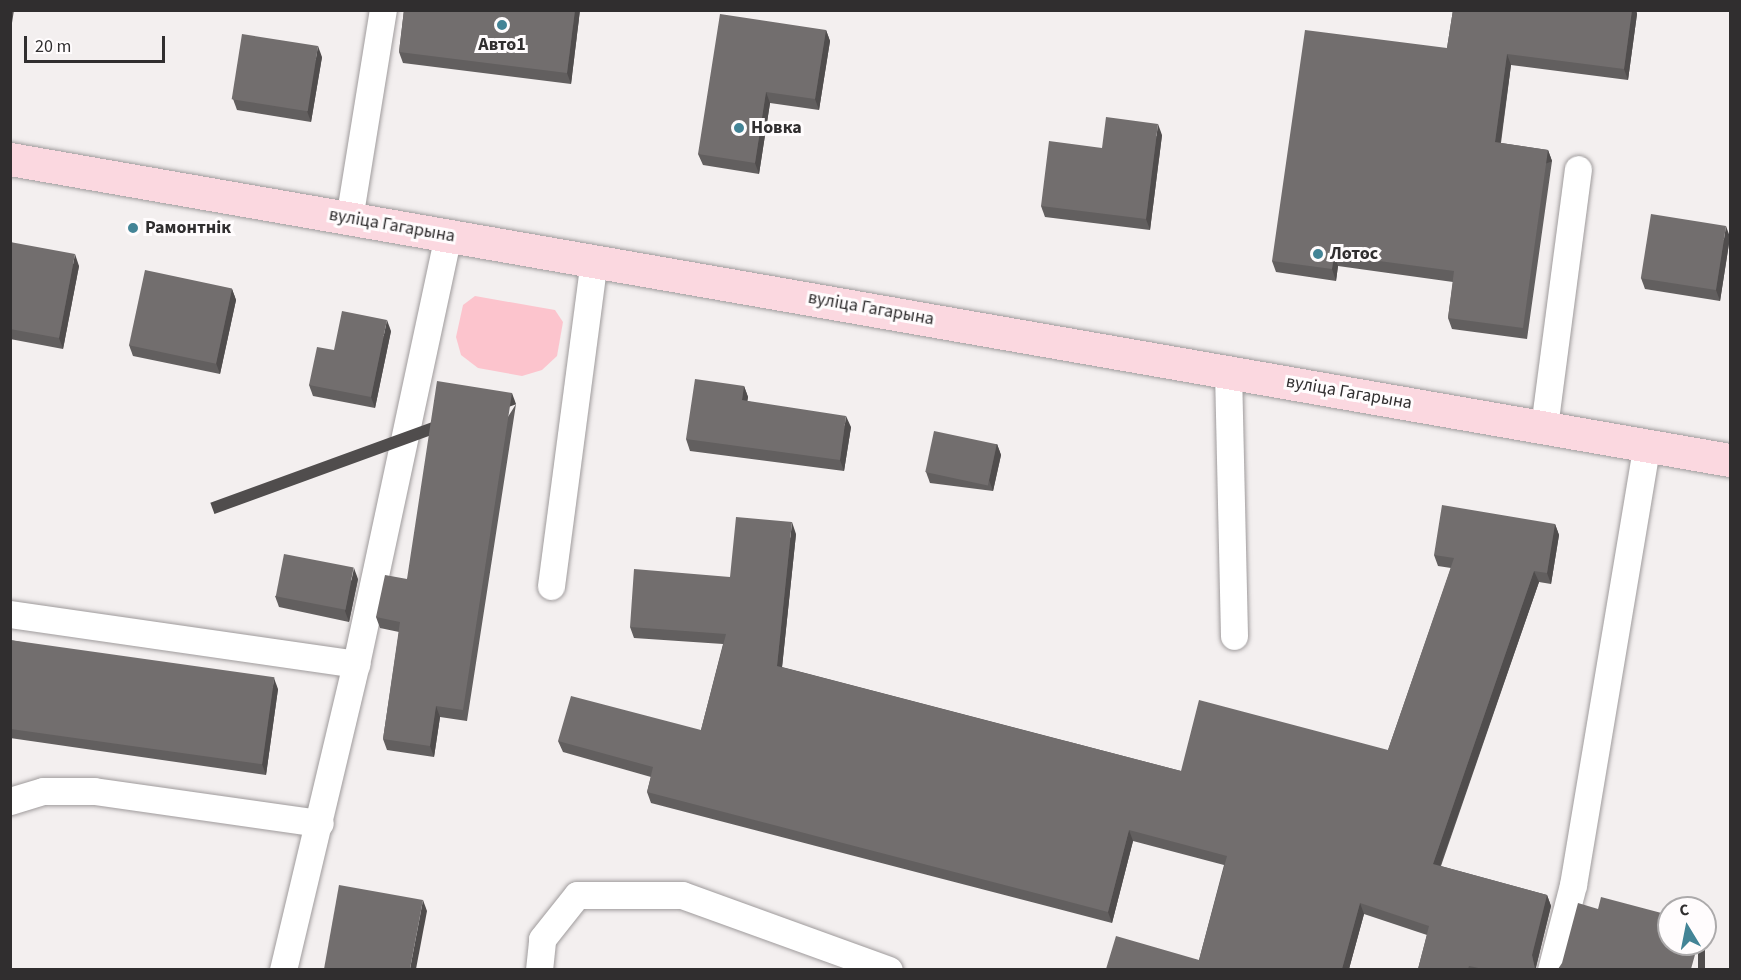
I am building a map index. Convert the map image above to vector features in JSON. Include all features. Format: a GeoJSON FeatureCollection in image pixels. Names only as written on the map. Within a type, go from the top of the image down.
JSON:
{"type":"FeatureCollection","features":[{"type":"Feature","properties":{"kind":"main road","name":"вуліца Гагарына"},"geometry":{"type":"LineString","coordinates":[[10,159],[1731,460]]}},
{"type":"Feature","properties":{"kind":"lane"},"geometry":{"type":"LineString","coordinates":[[349,219],[383,10]]}},
{"type":"Feature","properties":{"kind":"lane"},"geometry":{"type":"LineString","coordinates":[[1544,427],[1578,169]]}},
{"type":"Feature","properties":{"kind":"lane"},"geometry":{"type":"LineString","coordinates":[[283,969],[320,823],[356,664],[448,236]]}},
{"type":"Feature","properties":{"kind":"lane"},"geometry":{"type":"LineString","coordinates":[[551,586],[594,261]]}},
{"type":"Feature","properties":{"kind":"lane"},"geometry":{"type":"LineString","coordinates":[[1228,371],[1234,636]]}},
{"type":"Feature","properties":{"kind":"lane"},"geometry":{"type":"LineString","coordinates":[[1551,969],[1574,885],[1647,445]]}},
{"type":"Feature","properties":{"kind":"lane"},"geometry":{"type":"LineString","coordinates":[[10,614],[356,664]]}},
{"type":"Feature","properties":{"kind":"lane"},"geometry":{"type":"LineString","coordinates":[[10,801],[43,791],[94,791],[320,823]]}},
{"type":"Feature","properties":{"kind":"lane"},"geometry":{"type":"LineString","coordinates":[[539,969],[542,939],[577,895],[682,895],[889,969]]}},
{"type":"Feature","properties":{"kind":"shaded area"},"geometry":{"type":"Polygon","coordinates":[[[475,296],[555,310],[563,322],[557,356],[542,370],[522,376],[478,368],[461,355],[456,337],[463,305],[475,296]]]}},
{"type":"Feature","properties":{"kind":"building"},"geometry":{"type":"Polygon","coordinates":[[[404,10],[575,10],[567,73],[399,52],[404,10]]]}},
{"type":"Feature","properties":{"kind":"building"},"geometry":{"type":"Polygon","coordinates":[[[1453,10],[1632,10],[1624,69],[1507,54],[1495,142],[1548,150],[1523,328],[1448,318],[1454,271],[1334,255],[1332,269],[1272,261],[1305,30],[1447,48],[1453,10]]]}},
{"type":"Feature","properties":{"kind":"building"},"geometry":{"type":"Polygon","coordinates":[[[720,14],[826,30],[815,99],[766,92],[755,163],[698,154],[720,14]]]}},
{"type":"Feature","properties":{"kind":"building"},"geometry":{"type":"Polygon","coordinates":[[[242,34],[318,46],[308,111],[232,99],[242,34]]]}},
{"type":"Feature","properties":{"kind":"building"},"geometry":{"type":"Polygon","coordinates":[[[1106,117],[1158,124],[1146,219],[1041,206],[1049,141],[1102,148],[1106,117]]]}},
{"type":"Feature","properties":{"kind":"building"},"geometry":{"type":"Polygon","coordinates":[[[1651,214],[1726,226],[1716,290],[1641,278],[1651,214]]]}},
{"type":"Feature","properties":{"kind":"building"},"geometry":{"type":"Polygon","coordinates":[[[10,242],[75,254],[59,338],[10,329],[10,242]]]}},
{"type":"Feature","properties":{"kind":"building"},"geometry":{"type":"Polygon","coordinates":[[[145,270],[232,289],[216,364],[129,345],[145,270]]]}},
{"type":"Feature","properties":{"kind":"building"},"geometry":{"type":"Polygon","coordinates":[[[342,311],[387,320],[371,397],[309,385],[317,347],[334,350],[342,311]]]}},
{"type":"Feature","properties":{"kind":"building"},"geometry":{"type":"Polygon","coordinates":[[[695,379],[744,386],[742,400],[846,416],[840,460],[686,439],[695,379]]]}},
{"type":"Feature","properties":{"kind":"building"},"geometry":{"type":"Polygon","coordinates":[[[437,381],[512,393],[463,710],[436,706],[430,746],[383,739],[400,622],[376,617],[385,575],[407,579],[437,381]]]}},
{"type":"Feature","properties":{"kind":"building"},"geometry":{"type":"Polygon","coordinates":[[[934,431],[997,444],[988,485],[925,472],[934,431]]]}},
{"type":"Feature","properties":{"kind":"building"},"geometry":{"type":"Polygon","coordinates":[[[1442,505],[1555,524],[1547,573],[1534,571],[1433,864],[1547,895],[1532,955],[1535,969],[1483,969],[1469,966],[1468,969],[1418,969],[1429,926],[1360,903],[1342,969],[1106,969],[1116,936],[1199,960],[1227,856],[1129,830],[1108,912],[647,792],[653,767],[558,741],[571,696],[701,730],[726,634],[630,627],[634,569],[730,577],[736,517],[792,522],[777,666],[1181,771],[1199,700],[1388,750],[1454,558],[1434,555],[1442,505]]]}},
{"type":"Feature","properties":{"kind":"building"},"geometry":{"type":"Polygon","coordinates":[[[284,554],[354,568],[345,610],[276,596],[284,554]]]}},
{"type":"Feature","properties":{"kind":"building"},"geometry":{"type":"Polygon","coordinates":[[[10,640],[274,677],[262,764],[10,729],[10,640]]]}},
{"type":"Feature","properties":{"kind":"building"},"geometry":{"type":"Polygon","coordinates":[[[339,885],[423,900],[410,969],[324,969],[339,885]]]}},
{"type":"Feature","properties":{"kind":"building"},"geometry":{"type":"Polygon","coordinates":[[[1601,897],[1657,912],[1657,956],[1695,956],[1691,969],[1558,969],[1562,963],[1578,903],[1598,909],[1601,897]]]}},
{"type":"Feature","properties":{"kind":"place","name":"Авто1"},"geometry":{"type":"Point","coordinates":[502,25]}},
{"type":"Feature","properties":{"kind":"place","name":"Новка"},"geometry":{"type":"Point","coordinates":[739,128]}},
{"type":"Feature","properties":{"kind":"place","name":"Рамонтнік"},"geometry":{"type":"Point","coordinates":[133,228]}},
{"type":"Feature","properties":{"kind":"place","name":"Лотос"},"geometry":{"type":"Point","coordinates":[1318,254]}}]}
